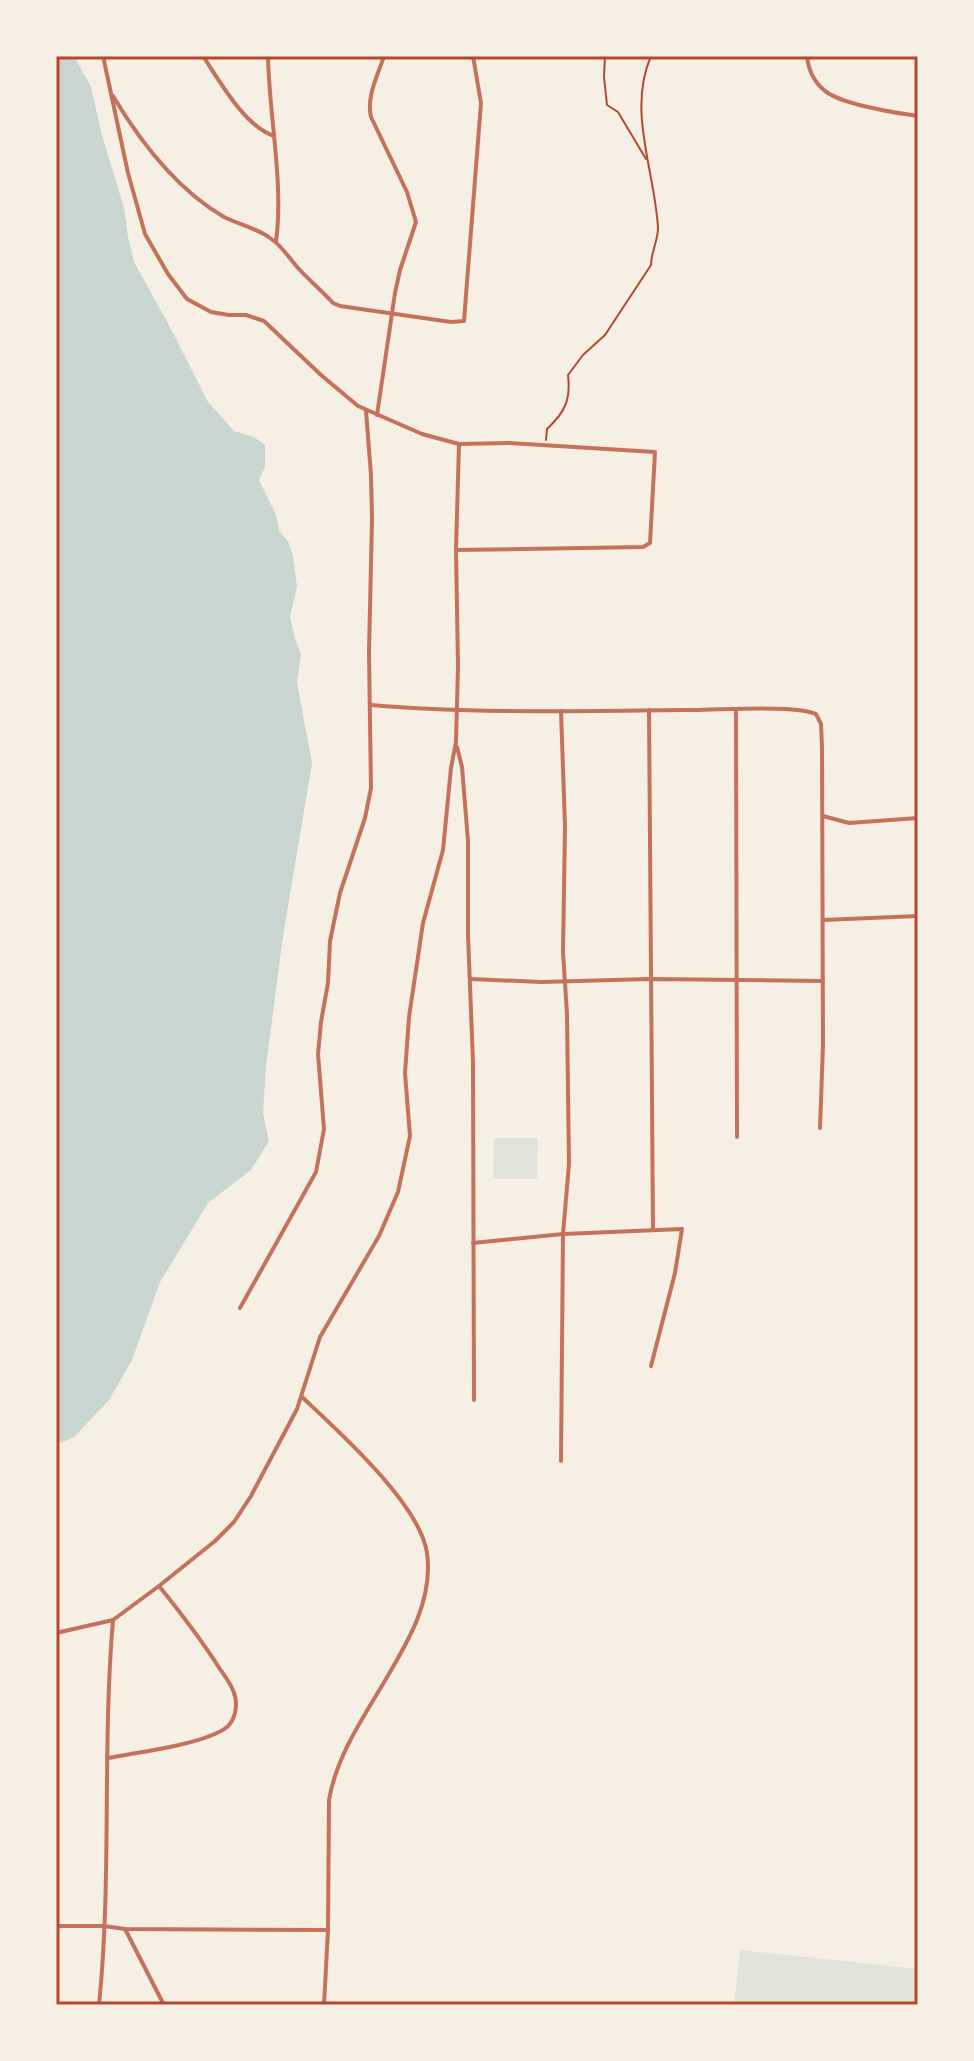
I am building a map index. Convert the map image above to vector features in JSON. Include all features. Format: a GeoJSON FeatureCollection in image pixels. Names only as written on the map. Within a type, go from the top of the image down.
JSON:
{"type":"FeatureCollection","features":[{"type":"Feature","properties":{"kind":"street"},"geometry":{"type":"LineString","coordinates":[[103,56],[128,173],[145,234],[187,299],[211,312],[246,315],[264,321],[358,406],[422,434],[459,444],[509,443],[655,452],[650,543],[643,547],[456,550]]}},
{"type":"Feature","properties":{"kind":"street"},"geometry":{"type":"LineString","coordinates":[[203,56],[249,120],[264,133],[274,136]]}},
{"type":"Feature","properties":{"kind":"street"},"geometry":{"type":"LineString","coordinates":[[268,56],[279,221],[276,242]]}},
{"type":"Feature","properties":{"kind":"street"},"geometry":{"type":"LineString","coordinates":[[377,415],[400,270],[416,222],[407,192],[369,110],[384,56]]}},
{"type":"Feature","properties":{"kind":"street"},"geometry":{"type":"LineString","coordinates":[[111,92],[128,120],[173,179],[224,217],[276,242],[333,303],[451,322],[464,321],[481,103],[473,56]]}},
{"type":"Feature","properties":{"kind":"street"},"geometry":{"type":"LineString","coordinates":[[807,56],[808,67],[815,79],[825,91],[839,99],[918,116]]}},
{"type":"Feature","properties":{"kind":"street"},"geometry":{"type":"LineString","coordinates":[[240,1308],[316,1172],[324,1129],[318,1054],[328,983],[330,941],[334,915],[370,799],[372,489],[366,409]]}},
{"type":"Feature","properties":{"kind":"street"},"geometry":{"type":"LineString","coordinates":[[56,1633],[113,1620],[215,1541],[234,1522],[302,1397],[320,1337],[379,1236],[398,1192],[410,1136],[405,1073],[409,1017],[423,923],[443,850],[456,742],[459,444]]}},
{"type":"Feature","properties":{"kind":"street"},"geometry":{"type":"LineString","coordinates":[[371,705],[414,709],[766,708],[809,711],[818,717],[821,724],[823,816],[820,1128]]}},
{"type":"Feature","properties":{"kind":"street"},"geometry":{"type":"LineString","coordinates":[[736,709],[737,1137]]}},
{"type":"Feature","properties":{"kind":"street"},"geometry":{"type":"LineString","coordinates":[[561,710],[569,1164],[563,1234],[561,1461]]}},
{"type":"Feature","properties":{"kind":"street"},"geometry":{"type":"LineString","coordinates":[[649,710],[653,1229]]}},
{"type":"Feature","properties":{"kind":"street"},"geometry":{"type":"LineString","coordinates":[[456,742],[462,767],[468,841],[473,1062],[474,1400]]}},
{"type":"Feature","properties":{"kind":"street"},"geometry":{"type":"LineString","coordinates":[[823,816],[849,823],[918,818]]}},
{"type":"Feature","properties":{"kind":"street"},"geometry":{"type":"LineString","coordinates":[[823,920],[918,916]]}},
{"type":"Feature","properties":{"kind":"street"},"geometry":{"type":"LineString","coordinates":[[470,979],[565,982],[650,979],[823,981]]}},
{"type":"Feature","properties":{"kind":"street"},"geometry":{"type":"LineString","coordinates":[[473,1243],[563,1234],[682,1229],[675,1273],[651,1366]]}},
{"type":"Feature","properties":{"kind":"street"},"geometry":{"type":"LineString","coordinates":[[302,1397],[347,1440],[411,1512],[427,1550],[426,1582],[418,1617],[407,1644],[356,1730],[332,1783],[324,2005]]}},
{"type":"Feature","properties":{"kind":"street"},"geometry":{"type":"LineString","coordinates":[[107,1758],[171,1746],[216,1733],[229,1725],[235,1716],[234,1690],[193,1628],[159,1586]]}},
{"type":"Feature","properties":{"kind":"street"},"geometry":{"type":"LineString","coordinates":[[99,2005],[104,1926],[108,1677],[113,1620]]}},
{"type":"Feature","properties":{"kind":"street"},"geometry":{"type":"LineString","coordinates":[[56,1926],[328,1930]]}},
{"type":"Feature","properties":{"kind":"street"},"geometry":{"type":"LineString","coordinates":[[125,1929],[164,2005]]}},
{"type":"Feature","properties":{"kind":"path"},"geometry":{"type":"LineString","coordinates":[[605,56],[607,105],[618,112],[649,163]]}},
{"type":"Feature","properties":{"kind":"path"},"geometry":{"type":"LineString","coordinates":[[546,445],[547,429],[561,416],[570,393],[568,375],[583,355],[605,335],[651,265],[658,233],[656,201],[642,132],[644,72],[651,56]]}},
{"type":"Feature","properties":{"kind":"shaded area"},"geometry":{"type":"Polygon","coordinates":[[[56,56],[74,56],[91,87],[124,208],[134,262],[208,402],[234,431],[254,437],[265,445],[265,467],[259,480],[276,515],[279,531],[288,541],[293,556],[297,587],[290,617],[301,654],[297,683],[312,763],[283,936],[266,1066],[263,1113],[269,1141],[251,1170],[208,1203],[160,1282],[132,1360],[109,1400],[74,1437],[56,1445],[56,56]]]}},
{"type":"Feature","properties":{"kind":"shaded area"},"geometry":{"type":"Polygon","coordinates":[[[494,1138],[538,1138],[537,1179],[493,1179],[494,1138]]]}},
{"type":"Feature","properties":{"kind":"shaded area"},"geometry":{"type":"Polygon","coordinates":[[[740,1950],[918,1969],[918,2005],[734,2005],[740,1950]]]}}]}
